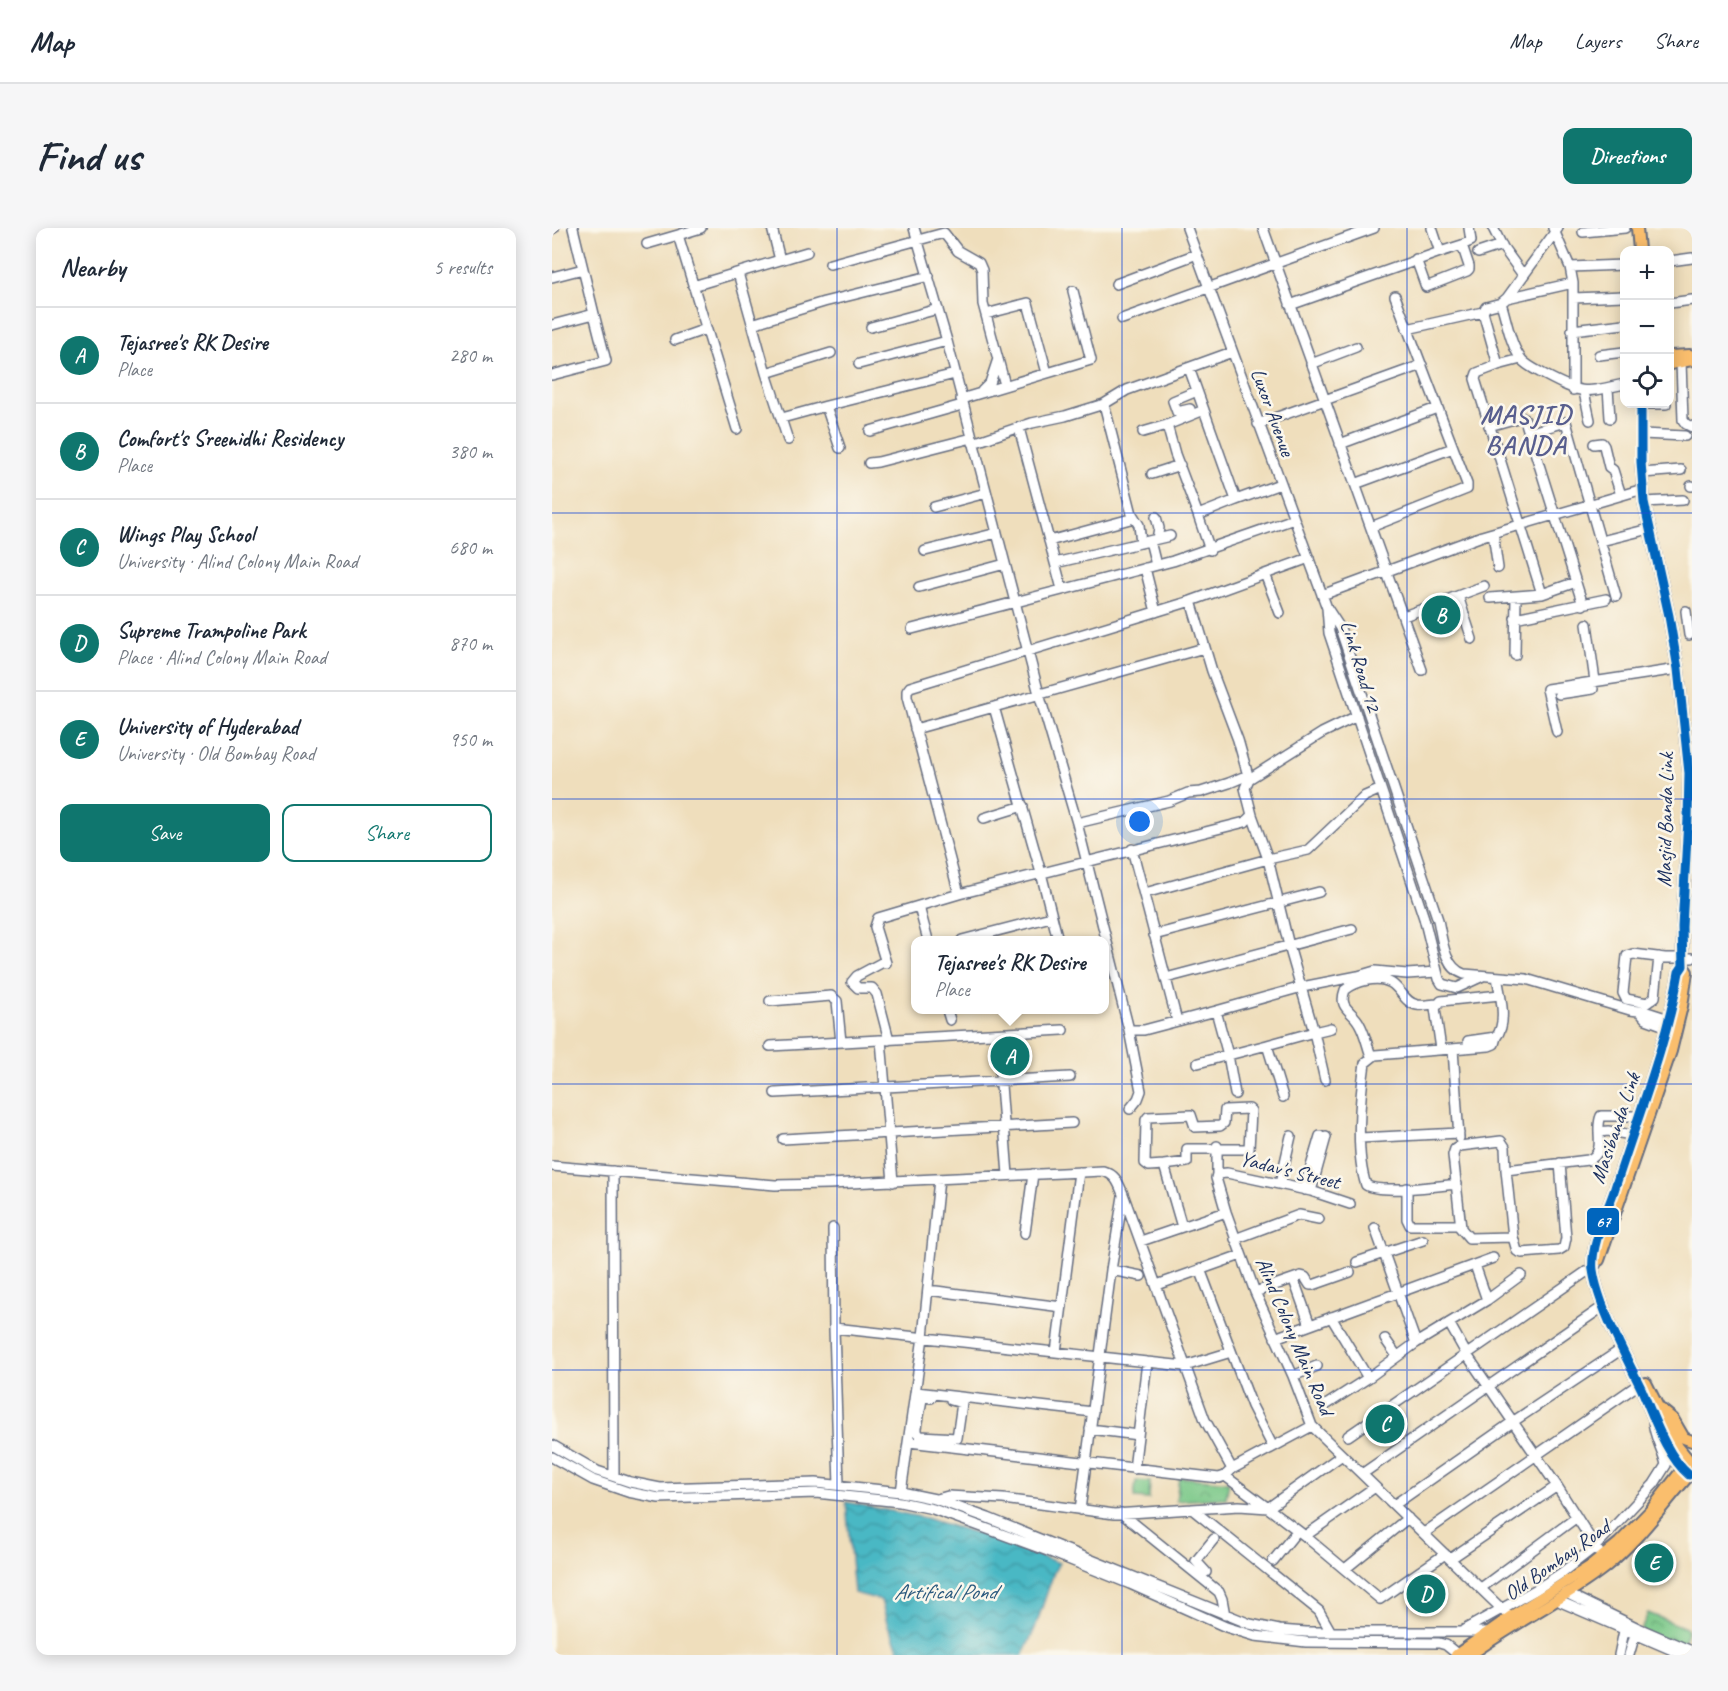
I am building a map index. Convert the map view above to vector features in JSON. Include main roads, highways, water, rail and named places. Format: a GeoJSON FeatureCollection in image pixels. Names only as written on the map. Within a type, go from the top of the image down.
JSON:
{"type":"FeatureCollection","features":[{"type":"Feature","properties":{"kind":"main road"},"geometry":{"type":"LineString","coordinates":[[1637,228],[1639,246]]}},
{"type":"Feature","properties":{"kind":"main road","name":"Masjid Banda Link"},"geometry":{"type":"LineString","coordinates":[[1641,408],[1644,502],[1648,529],[1669,615],[1678,669],[1690,786],[1689,854],[1682,927],[1687,965],[1678,972],[1676,987]]}},
{"type":"Feature","properties":{"kind":"main road"},"geometry":{"type":"LineString","coordinates":[[1605,1229],[1664,1075],[1672,1023],[1687,965]]}},
{"type":"Feature","properties":{"kind":"main road","name":"Masibanda Link"},"geometry":{"type":"LineString","coordinates":[[1656,1411],[1639,1384],[1604,1306],[1596,1265],[1632,1135],[1672,1023],[1676,987]]}},
{"type":"Feature","properties":{"kind":"main road"},"geometry":{"type":"LineString","coordinates":[[1596,1265],[1656,1411],[1689,1466]]}},
{"type":"Feature","properties":{"kind":"main road"},"geometry":{"type":"LineString","coordinates":[[1656,1411],[1673,1419],[1684,1438],[1692,1441]]}},
{"type":"Feature","properties":{"kind":"main road","name":"Old Bombay Road"},"geometry":{"type":"LineString","coordinates":[[1456,1655],[1602,1557],[1636,1526],[1689,1466]]}},
{"type":"Feature","properties":{"kind":"main road","name":"Old Bombay Road"},"geometry":{"type":"LineString","coordinates":[[1470,1655],[1596,1574],[1623,1551],[1654,1518],[1689,1466]]}},
{"type":"Feature","properties":{"kind":"water","name":"Artifical Pond"},"geometry":{"type":"Polygon","coordinates":[[[846,1502],[925,1518],[976,1533],[1059,1563],[1023,1655],[901,1655],[888,1626],[881,1600],[854,1593],[846,1502]]]}},
{"type":"Feature","properties":{"kind":"place","name":"Comfort's Sreenidhi Residency"},"geometry":{"type":"Point","coordinates":[1441,615]}},
{"type":"Feature","properties":{"kind":"place","name":"Tejasree's RK Desire"},"geometry":{"type":"Point","coordinates":[1010,1056]}},
{"type":"Feature","properties":{"kind":"place","name":"Wings Play School"},"geometry":{"type":"Point","coordinates":[1385,1424]}},
{"type":"Feature","properties":{"kind":"place","name":"University of Hyderabad"},"geometry":{"type":"Point","coordinates":[1654,1563]}},
{"type":"Feature","properties":{"kind":"place","name":"Supreme Trampoline Park"},"geometry":{"type":"Point","coordinates":[1426,1594]}},
{"type":"Feature","properties":{"kind":"district","name":"MASJID BANDA"},"geometry":{"type":"Point","coordinates":[1526,430]}}]}
